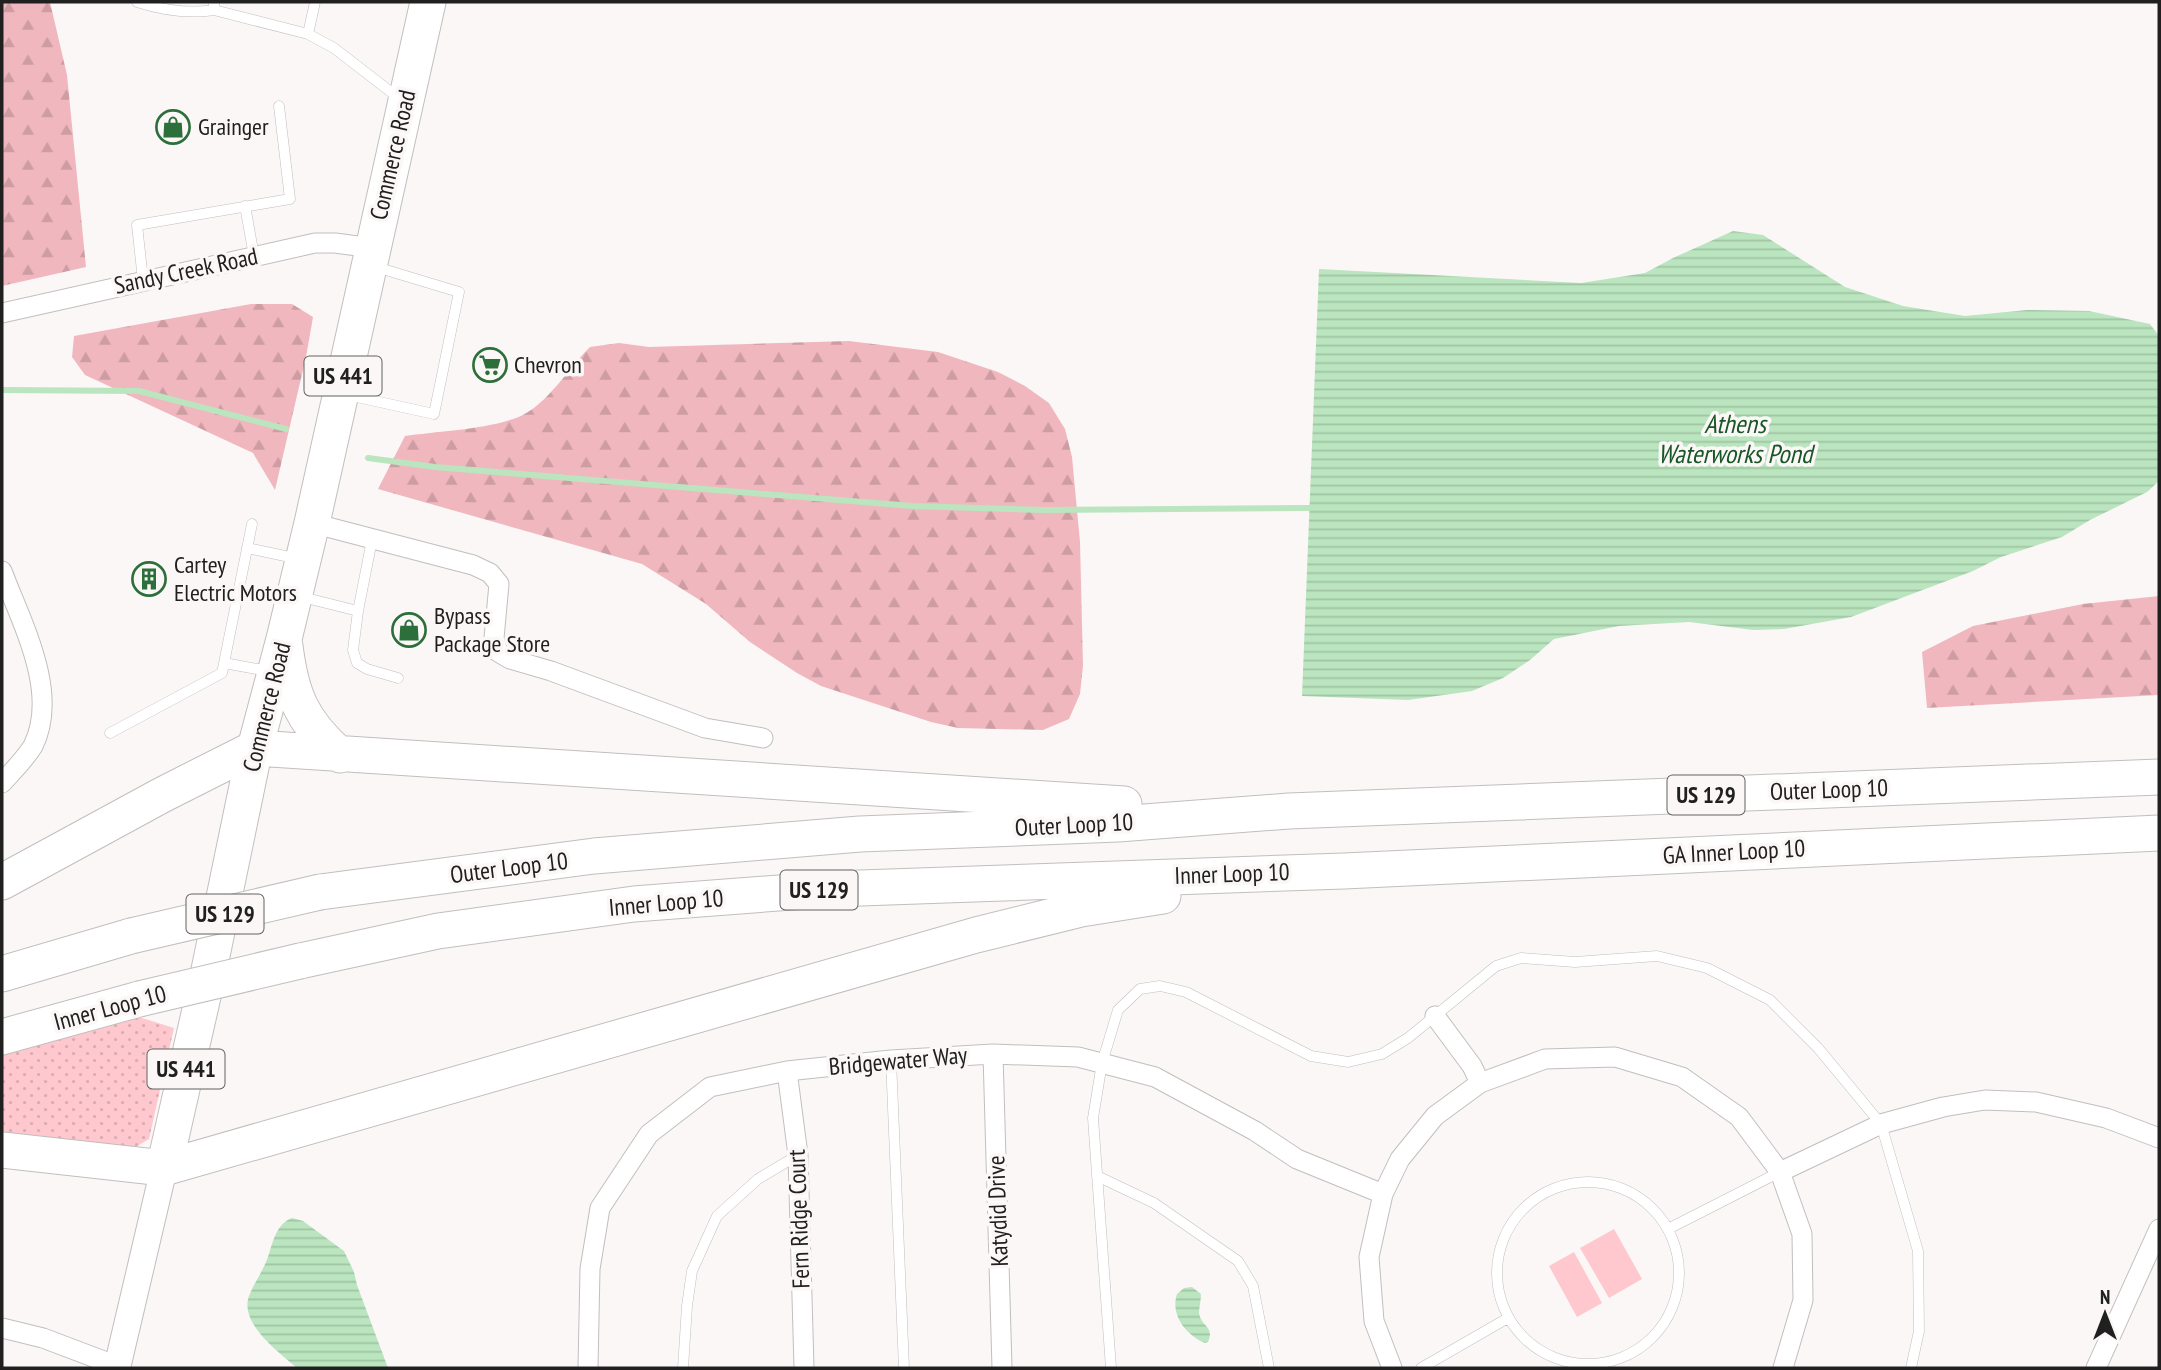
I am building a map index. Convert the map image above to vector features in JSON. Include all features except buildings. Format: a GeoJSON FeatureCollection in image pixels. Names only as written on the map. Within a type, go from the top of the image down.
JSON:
{"type":"FeatureCollection","features":[{"type":"Feature","properties":{"kind":"highway","name":"Commerce Road"},"geometry":{"type":"LineString","coordinates":[[164,1168],[255,748],[312,523],[428,2]]}},
{"type":"Feature","properties":{"kind":"highway"},"geometry":{"type":"LineString","coordinates":[[284,639],[289,679],[300,705],[320,738],[340,755]]}},
{"type":"Feature","properties":{"kind":"highway"},"geometry":{"type":"LineString","coordinates":[[2,882],[162,794],[255,748],[1122,804],[1289,811]]}},
{"type":"Feature","properties":{"kind":"highway","name":"Outer Loop 10"},"geometry":{"type":"LineString","coordinates":[[2,974],[131,936],[320,892],[594,856],[847,835],[1118,824],[1289,811],[2159,777]]}},
{"type":"Feature","properties":{"kind":"highway","name":"GA Inner Loop 10"},"geometry":{"type":"LineString","coordinates":[[1344,871],[2159,833]]}},
{"type":"Feature","properties":{"kind":"highway"},"geometry":{"type":"LineString","coordinates":[[2,1150],[164,1168],[976,935],[1081,909],[1131,900],[1344,871]]}},
{"type":"Feature","properties":{"kind":"highway","name":"Inner Loop 10"},"geometry":{"type":"LineString","coordinates":[[2,1037],[139,999],[438,931],[634,904],[832,889],[1344,871]]}},
{"type":"Feature","properties":{"kind":"main road"},"geometry":{"type":"LineString","coordinates":[[117,1367],[164,1168]]}},
{"type":"Feature","properties":{"kind":"street","name":"Sandy Creek Road"},"geometry":{"type":"LineString","coordinates":[[2,313],[325,242],[370,257]]}},
{"type":"Feature","properties":{"kind":"street"},"geometry":{"type":"LineString","coordinates":[[312,523],[473,565],[490,573],[499,584],[495,645],[498,652],[510,659],[551,671],[705,728],[763,738]]}},
{"type":"Feature","properties":{"kind":"street"},"geometry":{"type":"LineString","coordinates":[[2,571],[40,671],[43,712],[33,745],[2,783]]}},
{"type":"Feature","properties":{"kind":"street"},"geometry":{"type":"LineString","coordinates":[[1435,1016],[1472,1066],[1480,1083]]}},
{"type":"Feature","properties":{"kind":"street","name":"Bridgewater Way"},"geometry":{"type":"LineString","coordinates":[[588,1368],[590,1269],[600,1208],[649,1133],[710,1087],[787,1071],[891,1060],[993,1054],[1078,1057],[1155,1077],[1255,1131],[1297,1159],[1383,1194]]}},
{"type":"Feature","properties":{"kind":"street","name":"Katydid Drive"},"geometry":{"type":"LineString","coordinates":[[993,1054],[1002,1368]]}},
{"type":"Feature","properties":{"kind":"street"},"geometry":{"type":"LineString","coordinates":[[1392,1368],[1374,1321],[1369,1257],[1383,1194],[1400,1159],[1435,1116],[1480,1083],[1545,1059],[1615,1057],[1682,1077],[1739,1117],[1780,1172],[1802,1234],[1803,1300],[1783,1368]]}},
{"type":"Feature","properties":{"kind":"street","name":"Fern Ridge Court"},"geometry":{"type":"LineString","coordinates":[[787,1071],[798,1154],[804,1368]]}},
{"type":"Feature","properties":{"kind":"street"},"geometry":{"type":"LineString","coordinates":[[1780,1172],[1881,1124],[1944,1107],[1985,1100],[2035,1102],[2106,1118],[2159,1138]]}},
{"type":"Feature","properties":{"kind":"street"},"geometry":{"type":"LineString","coordinates":[[2096,1368],[2159,1229]]}},
{"type":"Feature","properties":{"kind":"street"},"geometry":{"type":"LineString","coordinates":[[2,1328],[43,1338],[117,1367]]}},
{"type":"Feature","properties":{"kind":"lane"},"geometry":{"type":"LineString","coordinates":[[137,2],[154,7],[198,12],[214,6],[308,34],[334,48],[405,103]]}},
{"type":"Feature","properties":{"kind":"lane"},"geometry":{"type":"LineString","coordinates":[[308,34],[315,2]]}},
{"type":"Feature","properties":{"kind":"lane"},"geometry":{"type":"LineString","coordinates":[[143,280],[137,225],[290,200],[279,106]]}},
{"type":"Feature","properties":{"kind":"lane"},"geometry":{"type":"LineString","coordinates":[[244,206],[254,256]]}},
{"type":"Feature","properties":{"kind":"lane"},"geometry":{"type":"LineString","coordinates":[[340,393],[434,414],[459,292],[370,257]]}},
{"type":"Feature","properties":{"kind":"lane"},"geometry":{"type":"LineString","coordinates":[[110,733],[222,673],[253,524]]}},
{"type":"Feature","properties":{"kind":"lane"},"geometry":{"type":"LineString","coordinates":[[372,540],[358,611],[354,650],[357,663],[367,669],[398,678]]}},
{"type":"Feature","properties":{"kind":"lane"},"geometry":{"type":"LineString","coordinates":[[247,548],[303,560]]}},
{"type":"Feature","properties":{"kind":"lane"},"geometry":{"type":"LineString","coordinates":[[294,595],[358,611]]}},
{"type":"Feature","properties":{"kind":"lane"},"geometry":{"type":"LineString","coordinates":[[224,663],[275,672]]}},
{"type":"Feature","properties":{"kind":"lane"},"geometry":{"type":"LineString","coordinates":[[1111,1368],[1093,1118],[1102,1063],[1118,1010],[1140,989],[1160,986],[1186,992],[1311,1056],[1348,1062],[1382,1054],[1408,1038],[1496,966],[1521,958],[1575,962],[1657,956],[1707,968],[1770,1000],[1818,1048],[1881,1124],[1918,1251],[1919,1331],[1911,1368]]}},
{"type":"Feature","properties":{"kind":"lane"},"geometry":{"type":"LineString","coordinates":[[891,1060],[904,1368]]}},
{"type":"Feature","properties":{"kind":"lane"},"geometry":{"type":"LineString","coordinates":[[683,1368],[692,1271],[717,1216],[758,1179],[798,1154]]}},
{"type":"Feature","properties":{"kind":"lane"},"geometry":{"type":"LineString","coordinates":[[1668,1229],[1780,1172]]}},
{"type":"Feature","properties":{"kind":"lane"},"geometry":{"type":"LineString","coordinates":[[1097,1176],[1154,1203],[1238,1261],[1253,1286],[1269,1368]]}},
{"type":"Feature","properties":{"kind":"lane"},"geometry":{"type":"LineString","coordinates":[[1600,1182],[1627,1190],[1651,1207],[1668,1229],[1679,1259],[1678,1291],[1666,1321],[1645,1344],[1618,1359],[1586,1364],[1555,1358],[1528,1342],[1508,1318],[1498,1291],[1497,1262],[1504,1234],[1521,1210],[1543,1193],[1571,1183],[1600,1182]]}},
{"type":"Feature","properties":{"kind":"lane"},"geometry":{"type":"LineString","coordinates":[[1421,1368],[1508,1318]]}},
{"type":"Feature","properties":{"kind":"shaded area"},"geometry":{"type":"Polygon","coordinates":[[[139,1017],[174,1028],[149,1139],[134,1148],[2,1136],[2,1053],[139,1017]]]}},
{"type":"Feature","properties":{"kind":"shaded area"},"geometry":{"type":"Polygon","coordinates":[[[1614,1229],[1642,1279],[1609,1298],[1580,1248],[1614,1229]]]}},
{"type":"Feature","properties":{"kind":"shaded area"},"geometry":{"type":"Polygon","coordinates":[[[1574,1252],[1602,1303],[1577,1317],[1549,1266],[1574,1252]]]}},
{"type":"Feature","properties":{"kind":"green space"},"geometry":{"type":"Polygon","coordinates":[[[2,2],[50,2],[67,75],[86,267],[2,286],[2,2]]]}},
{"type":"Feature","properties":{"kind":"green space"},"geometry":{"type":"Polygon","coordinates":[[[251,304],[292,304],[313,317],[275,490],[253,453],[85,375],[72,357],[74,336],[251,304]]]}},
{"type":"Feature","properties":{"kind":"green space"},"geometry":{"type":"Polygon","coordinates":[[[849,341],[938,352],[998,372],[1049,403],[1065,429],[1072,457],[1080,542],[1083,666],[1080,694],[1069,719],[1043,730],[958,728],[931,722],[821,686],[750,642],[706,604],[642,564],[378,489],[405,436],[489,425],[520,416],[547,396],[590,347],[619,343],[649,347],[849,341]]]}},
{"type":"Feature","properties":{"kind":"green space"},"geometry":{"type":"Polygon","coordinates":[[[2159,596],[2159,695],[1927,708],[1922,652],[1973,626],[2083,604],[2159,596]]]}},
{"type":"Feature","properties":{"kind":"water","name":"Athens Waterworks Pond"},"geometry":{"type":"Polygon","coordinates":[[[1733,231],[1763,235],[1845,287],[1903,306],[1965,316],[2027,310],[2089,311],[2150,324],[2159,336],[2159,481],[2147,492],[2062,537],[2001,557],[1973,571],[1851,617],[1784,629],[1753,630],[1689,622],[1619,626],[1554,639],[1530,660],[1503,678],[1472,691],[1408,700],[1302,696],[1319,269],[1581,283],[1645,273],[1733,231]]]}},
{"type":"Feature","properties":{"kind":"water"},"geometry":{"type":"Polygon","coordinates":[[[292,1218],[303,1221],[344,1251],[388,1368],[297,1368],[271,1346],[255,1327],[247,1306],[249,1296],[276,1234],[282,1225],[292,1218]]]}},
{"type":"Feature","properties":{"kind":"water"},"geometry":{"type":"Polygon","coordinates":[[[1192,1287],[1201,1294],[1200,1318],[1210,1333],[1208,1342],[1205,1343],[1186,1330],[1176,1309],[1177,1294],[1184,1288],[1192,1287]]]}},
{"type":"Feature","properties":{"kind":"waterway"},"geometry":{"type":"LineString","coordinates":[[2,390],[139,391],[286,429]]}},
{"type":"Feature","properties":{"kind":"waterway"},"geometry":{"type":"LineString","coordinates":[[368,458],[435,467],[912,506],[1044,510],[1310,508]]}},
{"type":"Feature","properties":{"kind":"place","name":"Grainger"},"geometry":{"type":"Point","coordinates":[173,127]}},
{"type":"Feature","properties":{"kind":"place","name":"Chevron"},"geometry":{"type":"Point","coordinates":[490,365]}},
{"type":"Feature","properties":{"kind":"place","name":"Cartey Electric Motors"},"geometry":{"type":"Point","coordinates":[149,579]}},
{"type":"Feature","properties":{"kind":"place","name":"Bypass Package Store"},"geometry":{"type":"Point","coordinates":[409,630]}}]}
